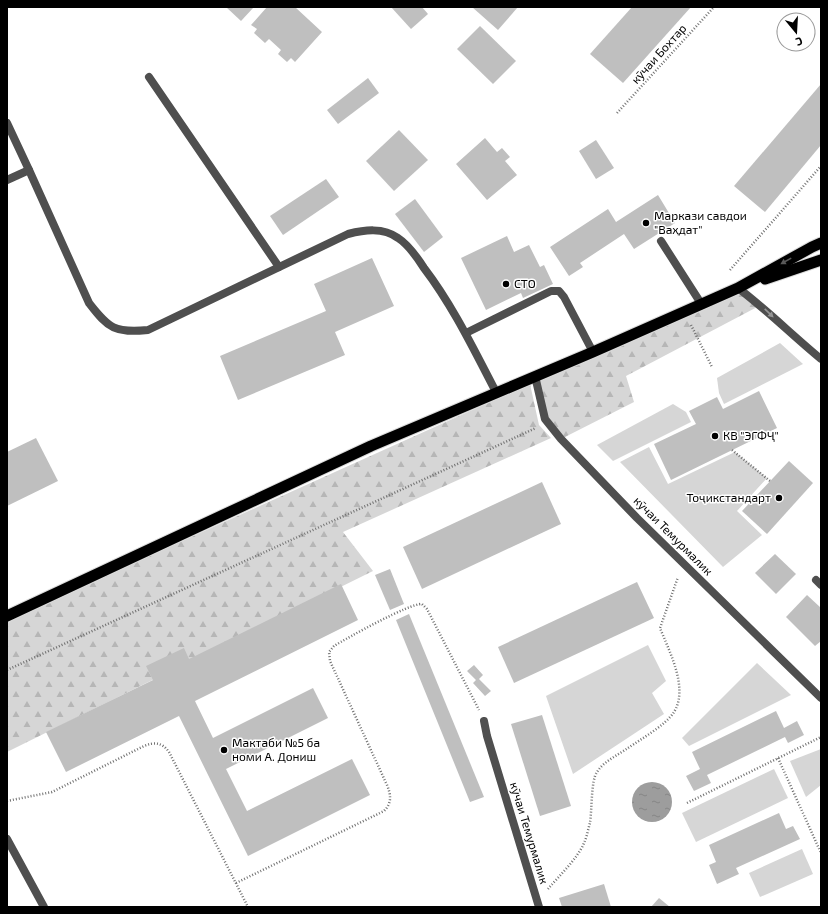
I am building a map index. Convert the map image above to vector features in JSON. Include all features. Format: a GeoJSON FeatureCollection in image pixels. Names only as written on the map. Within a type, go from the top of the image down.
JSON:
{"type":"FeatureCollection","features":[{"type":"Feature","properties":{"kind":"highway"},"geometry":{"type":"LineString","coordinates":[[7,616],[371,446],[702,305],[738,288],[821,243]]}},
{"type":"Feature","properties":{"kind":"highway"},"geometry":{"type":"LineString","coordinates":[[738,288],[821,260]]}},
{"type":"Feature","properties":{"kind":"street"},"geometry":{"type":"LineString","coordinates":[[149,77],[279,267]]}},
{"type":"Feature","properties":{"kind":"street"},"geometry":{"type":"LineString","coordinates":[[7,122],[89,303],[100,317],[115,329],[132,331],[148,330],[348,234],[366,230],[384,232],[398,238],[413,252],[433,280],[466,333],[496,392]]}},
{"type":"Feature","properties":{"kind":"street"},"geometry":{"type":"LineString","coordinates":[[7,180],[29,170]]}},
{"type":"Feature","properties":{"kind":"street"},"geometry":{"type":"LineString","coordinates":[[661,241],[702,305]]}},
{"type":"Feature","properties":{"kind":"street"},"geometry":{"type":"LineString","coordinates":[[738,288],[761,305],[821,359]]}},
{"type":"Feature","properties":{"kind":"street"},"geometry":{"type":"LineString","coordinates":[[466,333],[551,291],[559,291],[564,297],[593,352]]}},
{"type":"Feature","properties":{"kind":"street","name":"кӯчаи Темурмалик"},"geometry":{"type":"LineString","coordinates":[[535,376],[544,414],[548,423],[582,461],[683,564],[821,698]]}},
{"type":"Feature","properties":{"kind":"street","name":"кӯчаи Темурмалик"},"geometry":{"type":"LineString","coordinates":[[484,720],[487,736],[538,904]]}},
{"type":"Feature","properties":{"kind":"street"},"geometry":{"type":"LineString","coordinates":[[7,839],[44,907]]}},
{"type":"Feature","properties":{"kind":"path","name":"кӯчаи Бохтар"},"geometry":{"type":"LineString","coordinates":[[617,113],[714,7]]}},
{"type":"Feature","properties":{"kind":"path"},"geometry":{"type":"LineString","coordinates":[[730,270],[821,166]]}},
{"type":"Feature","properties":{"kind":"path"},"geometry":{"type":"LineString","coordinates":[[685,312],[712,367]]}},
{"type":"Feature","properties":{"kind":"path"},"geometry":{"type":"LineString","coordinates":[[7,670],[548,423]]}},
{"type":"Feature","properties":{"kind":"path"},"geometry":{"type":"LineString","coordinates":[[732,450],[770,481]]}},
{"type":"Feature","properties":{"kind":"path"},"geometry":{"type":"LineString","coordinates":[[538,904],[570,865],[584,844],[590,823],[593,801],[593,782],[597,772],[606,763],[660,726],[674,713],[678,703],[680,689],[677,671],[660,628],[683,564]]}},
{"type":"Feature","properties":{"kind":"path"},"geometry":{"type":"LineString","coordinates":[[236,883],[384,811],[390,803],[387,785],[330,661],[329,652],[334,646],[415,604],[422,604],[427,609],[484,720]]}},
{"type":"Feature","properties":{"kind":"path"},"geometry":{"type":"LineString","coordinates":[[687,803],[821,737]]}},
{"type":"Feature","properties":{"kind":"path"},"geometry":{"type":"LineString","coordinates":[[7,801],[52,792],[144,746],[154,743],[162,744],[169,752],[248,907]]}},
{"type":"Feature","properties":{"kind":"path"},"geometry":{"type":"LineString","coordinates":[[778,758],[821,853]]}},
{"type":"Feature","properties":{"kind":"green space"},"geometry":{"type":"Polygon","coordinates":[[[738,288],[761,305],[626,376],[634,402],[561,439],[545,419],[535,376],[738,288]]]}},
{"type":"Feature","properties":{"kind":"green space"},"geometry":{"type":"Polygon","coordinates":[[[780,343],[803,364],[724,404],[719,393],[717,378],[780,343]]]}},
{"type":"Feature","properties":{"kind":"green space"},"geometry":{"type":"Polygon","coordinates":[[[530,384],[539,425],[551,438],[343,532],[373,571],[7,752],[7,620],[530,384]]]}},
{"type":"Feature","properties":{"kind":"green space"},"geometry":{"type":"Polygon","coordinates":[[[673,404],[686,412],[691,422],[613,461],[597,445],[673,404]]]}},
{"type":"Feature","properties":{"kind":"green space"},"geometry":{"type":"Polygon","coordinates":[[[649,447],[668,484],[735,452],[767,478],[737,511],[762,535],[723,567],[620,462],[649,447]]]}},
{"type":"Feature","properties":{"kind":"green space"},"geometry":{"type":"Polygon","coordinates":[[[648,645],[666,681],[652,693],[664,714],[573,774],[546,696],[648,645]]]}},
{"type":"Feature","properties":{"kind":"green space"},"geometry":{"type":"Polygon","coordinates":[[[757,663],[791,695],[689,746],[682,738],[757,663]]]}},
{"type":"Feature","properties":{"kind":"green space"},"geometry":{"type":"Polygon","coordinates":[[[821,749],[821,785],[806,797],[790,761],[821,749]]]}},
{"type":"Feature","properties":{"kind":"green space"},"geometry":{"type":"Polygon","coordinates":[[[774,769],[788,798],[696,842],[682,813],[774,769]]]}},
{"type":"Feature","properties":{"kind":"green space"},"geometry":{"type":"Polygon","coordinates":[[[802,849],[813,874],[760,897],[749,873],[802,849]]]}},
{"type":"Feature","properties":{"kind":"water"},"geometry":{"type":"Polygon","coordinates":[[[652,782],[660,784],[666,788],[670,794],[672,802],[670,810],[666,816],[660,820],[652,822],[644,820],[638,816],[634,810],[632,802],[634,794],[638,788],[644,784],[652,782]]]}},
{"type":"Feature","properties":{"kind":"building"},"geometry":{"type":"Polygon","coordinates":[[[226,7],[254,7],[241,21],[226,7]]]}},
{"type":"Feature","properties":{"kind":"building"},"geometry":{"type":"Polygon","coordinates":[[[267,7],[295,7],[322,32],[295,62],[291,58],[287,62],[278,54],[281,50],[269,39],[265,43],[254,33],[257,29],[251,25],[267,7]]]}},
{"type":"Feature","properties":{"kind":"building"},"geometry":{"type":"Polygon","coordinates":[[[391,7],[422,7],[428,14],[411,29],[391,7]]]}},
{"type":"Feature","properties":{"kind":"building"},"geometry":{"type":"Polygon","coordinates":[[[472,7],[518,7],[498,30],[472,7]]]}},
{"type":"Feature","properties":{"kind":"building"},"geometry":{"type":"Polygon","coordinates":[[[632,7],[691,7],[623,83],[590,54],[632,7]]]}},
{"type":"Feature","properties":{"kind":"building"},"geometry":{"type":"Polygon","coordinates":[[[480,26],[516,61],[493,84],[457,49],[480,26]]]}},
{"type":"Feature","properties":{"kind":"building"},"geometry":{"type":"Polygon","coordinates":[[[368,78],[379,93],[338,124],[327,110],[368,78]]]}},
{"type":"Feature","properties":{"kind":"building"},"geometry":{"type":"Polygon","coordinates":[[[821,84],[821,145],[765,212],[734,186],[821,84]]]}},
{"type":"Feature","properties":{"kind":"building"},"geometry":{"type":"Polygon","coordinates":[[[399,130],[428,160],[394,191],[366,161],[399,130]]]}},
{"type":"Feature","properties":{"kind":"building"},"geometry":{"type":"Polygon","coordinates":[[[485,138],[497,152],[502,148],[510,157],[505,161],[517,175],[487,200],[456,164],[485,138]]]}},
{"type":"Feature","properties":{"kind":"building"},"geometry":{"type":"Polygon","coordinates":[[[596,140],[614,168],[596,179],[579,151],[596,140]]]}},
{"type":"Feature","properties":{"kind":"building"},"geometry":{"type":"Polygon","coordinates":[[[326,179],[339,197],[283,235],[270,216],[326,179]]]}},
{"type":"Feature","properties":{"kind":"building"},"geometry":{"type":"Polygon","coordinates":[[[658,195],[675,223],[634,249],[624,234],[580,263],[583,267],[569,276],[550,247],[608,209],[616,222],[658,195]]]}},
{"type":"Feature","properties":{"kind":"building"},"geometry":{"type":"Polygon","coordinates":[[[415,199],[443,237],[424,252],[395,214],[415,199]]]}},
{"type":"Feature","properties":{"kind":"building"},"geometry":{"type":"Polygon","coordinates":[[[507,236],[514,252],[529,245],[540,267],[544,265],[553,284],[523,298],[521,293],[486,310],[461,258],[507,236]]]}},
{"type":"Feature","properties":{"kind":"building"},"geometry":{"type":"Polygon","coordinates":[[[372,258],[394,306],[335,332],[345,355],[238,400],[220,356],[326,311],[314,284],[372,258]]]}},
{"type":"Feature","properties":{"kind":"building","name":"КВ \"ЭГФҶ\""},"geometry":{"type":"Polygon","coordinates":[[[759,391],[777,428],[671,480],[654,444],[696,424],[689,411],[717,397],[723,409],[759,391]]]}},
{"type":"Feature","properties":{"kind":"building"},"geometry":{"type":"Polygon","coordinates":[[[36,438],[58,481],[7,506],[7,452],[36,438]]]}},
{"type":"Feature","properties":{"kind":"building"},"geometry":{"type":"Polygon","coordinates":[[[789,461],[813,483],[767,534],[742,511],[789,461]]]}},
{"type":"Feature","properties":{"kind":"building"},"geometry":{"type":"Polygon","coordinates":[[[542,482],[561,524],[422,589],[403,547],[542,482]]]}},
{"type":"Feature","properties":{"kind":"building"},"geometry":{"type":"Polygon","coordinates":[[[775,554],[796,574],[776,594],[755,573],[775,554]]]}},
{"type":"Feature","properties":{"kind":"building"},"geometry":{"type":"Polygon","coordinates":[[[390,569],[404,604],[390,610],[375,575],[390,569]]]}},
{"type":"Feature","properties":{"kind":"building"},"geometry":{"type":"Polygon","coordinates":[[[637,582],[654,618],[514,683],[498,647],[637,582]]]}},
{"type":"Feature","properties":{"kind":"building"},"geometry":{"type":"Polygon","coordinates":[[[341,584],[358,620],[195,701],[213,738],[313,688],[328,718],[226,769],[247,811],[352,759],[370,795],[248,856],[179,716],[66,772],[46,732],[153,680],[146,666],[184,648],[189,659],[341,584]]]}},
{"type":"Feature","properties":{"kind":"building"},"geometry":{"type":"Polygon","coordinates":[[[807,595],[821,608],[821,641],[815,646],[786,617],[807,595]]]}},
{"type":"Feature","properties":{"kind":"building"},"geometry":{"type":"Polygon","coordinates":[[[409,614],[484,797],[470,802],[396,620],[409,614]]]}},
{"type":"Feature","properties":{"kind":"building"},"geometry":{"type":"Polygon","coordinates":[[[474,665],[483,675],[479,679],[491,691],[485,696],[473,683],[476,680],[467,671],[474,665]]]}},
{"type":"Feature","properties":{"kind":"building"},"geometry":{"type":"Polygon","coordinates":[[[776,711],[784,728],[797,721],[804,735],[788,743],[785,737],[707,775],[711,783],[694,791],[686,776],[700,769],[692,752],[776,711]]]}},
{"type":"Feature","properties":{"kind":"building"},"geometry":{"type":"Polygon","coordinates":[[[542,715],[571,806],[540,816],[511,724],[542,715]]]}},
{"type":"Feature","properties":{"kind":"building"},"geometry":{"type":"Polygon","coordinates":[[[779,813],[786,829],[793,826],[800,839],[736,868],[739,874],[717,884],[709,865],[716,862],[709,845],[779,813]]]}},
{"type":"Feature","properties":{"kind":"building"},"geometry":{"type":"Polygon","coordinates":[[[604,884],[611,907],[562,907],[559,898],[604,884]]]}},
{"type":"Feature","properties":{"kind":"building"},"geometry":{"type":"Polygon","coordinates":[[[659,898],[670,907],[651,907],[659,898]]]}},
{"type":"Feature","properties":{"kind":"place","name":"Маркази савдои \"Ваҳдат\""},"geometry":{"type":"Point","coordinates":[646,223]}},
{"type":"Feature","properties":{"kind":"place","name":"СТО"},"geometry":{"type":"Point","coordinates":[506,284]}},
{"type":"Feature","properties":{"kind":"place","name":"КВ \"ЭГФҶ\""},"geometry":{"type":"Point","coordinates":[715,436]}},
{"type":"Feature","properties":{"kind":"place","name":"Тоҷикстандарт"},"geometry":{"type":"Point","coordinates":[779,498]}},
{"type":"Feature","properties":{"kind":"place","name":"Мактаби №5 ба номи А. Дониш"},"geometry":{"type":"Point","coordinates":[224,750]}}]}
